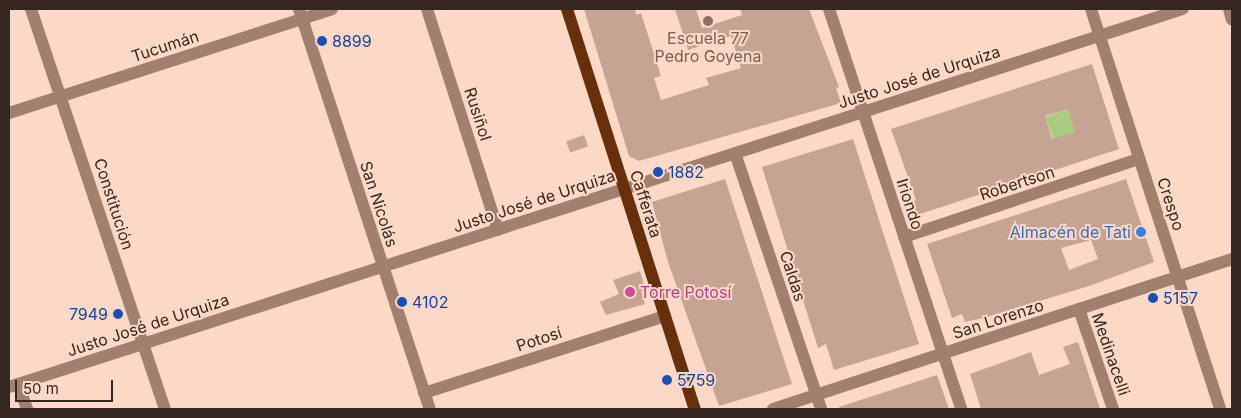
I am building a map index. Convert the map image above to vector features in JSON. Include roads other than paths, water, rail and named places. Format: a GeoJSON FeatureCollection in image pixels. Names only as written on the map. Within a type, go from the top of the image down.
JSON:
{"type":"FeatureCollection","features":[{"type":"Feature","properties":{"kind":"main road","name":"Cafferata"},"geometry":{"type":"LineString","coordinates":[[567,9],[695,409]]}},
{"type":"Feature","properties":{"kind":"street","name":"Constitución"},"geometry":{"type":"LineString","coordinates":[[31,9],[164,409]]}},
{"type":"Feature","properties":{"kind":"street","name":"Tucumán"},"geometry":{"type":"LineString","coordinates":[[9,113],[301,13],[332,9]]}},
{"type":"Feature","properties":{"kind":"street","name":"Rusiñol"},"geometry":{"type":"LineString","coordinates":[[427,9],[498,230]]}},
{"type":"Feature","properties":{"kind":"street","name":"Iriondo"},"geometry":{"type":"LineString","coordinates":[[829,9],[960,409]]}},
{"type":"Feature","properties":{"kind":"street","name":"Crespo"},"geometry":{"type":"LineString","coordinates":[[1091,9],[1220,409]]}},
{"type":"Feature","properties":{"kind":"street","name":"Justo José de Urquiza"},"geometry":{"type":"LineString","coordinates":[[13,385],[1183,9]]}},
{"type":"Feature","properties":{"kind":"street"},"geometry":{"type":"LineString","coordinates":[[1229,9],[1232,20]]}},
{"type":"Feature","properties":{"kind":"street","name":"San Nicolás"},"geometry":{"type":"LineString","coordinates":[[301,13],[430,409]]}},
{"type":"Feature","properties":{"kind":"street","name":"Caldas"},"geometry":{"type":"LineString","coordinates":[[735,153],[821,409]]}},
{"type":"Feature","properties":{"kind":"street","name":"Robertson"},"geometry":{"type":"LineString","coordinates":[[904,237],[1139,159]]}},
{"type":"Feature","properties":{"kind":"street","name":"San Lorenzo"},"geometry":{"type":"LineString","coordinates":[[773,409],[1232,259]]}},
{"type":"Feature","properties":{"kind":"street","name":"Medinacelli"},"geometry":{"type":"LineString","coordinates":[[1079,309],[1113,409]]}},
{"type":"Feature","properties":{"kind":"street","name":"Potosí"},"geometry":{"type":"LineString","coordinates":[[424,392],[665,316]]}},
{"type":"Feature","properties":{"kind":"street"},"geometry":{"type":"LineString","coordinates":[[13,385],[26,409]]}},
{"type":"Feature","properties":{"kind":"place","name":"Escuela 77 Pedro Goyena"},"geometry":{"type":"Point","coordinates":[708,21]}},
{"type":"Feature","properties":{"kind":"place","name":"8899"},"geometry":{"type":"Point","coordinates":[322,41]}},
{"type":"Feature","properties":{"kind":"place","name":"1882"},"geometry":{"type":"Point","coordinates":[658,172]}},
{"type":"Feature","properties":{"kind":"place","name":"Almacén de Tati"},"geometry":{"type":"Point","coordinates":[1141,232]}},
{"type":"Feature","properties":{"kind":"place","name":"Torre Potosí"},"geometry":{"type":"Point","coordinates":[630,292]}},
{"type":"Feature","properties":{"kind":"place","name":"5157"},"geometry":{"type":"Point","coordinates":[1153,298]}},
{"type":"Feature","properties":{"kind":"place","name":"4102"},"geometry":{"type":"Point","coordinates":[402,302]}},
{"type":"Feature","properties":{"kind":"place","name":"7949"},"geometry":{"type":"Point","coordinates":[118,314]}},
{"type":"Feature","properties":{"kind":"place","name":"5759"},"geometry":{"type":"Point","coordinates":[667,380]}}]}
